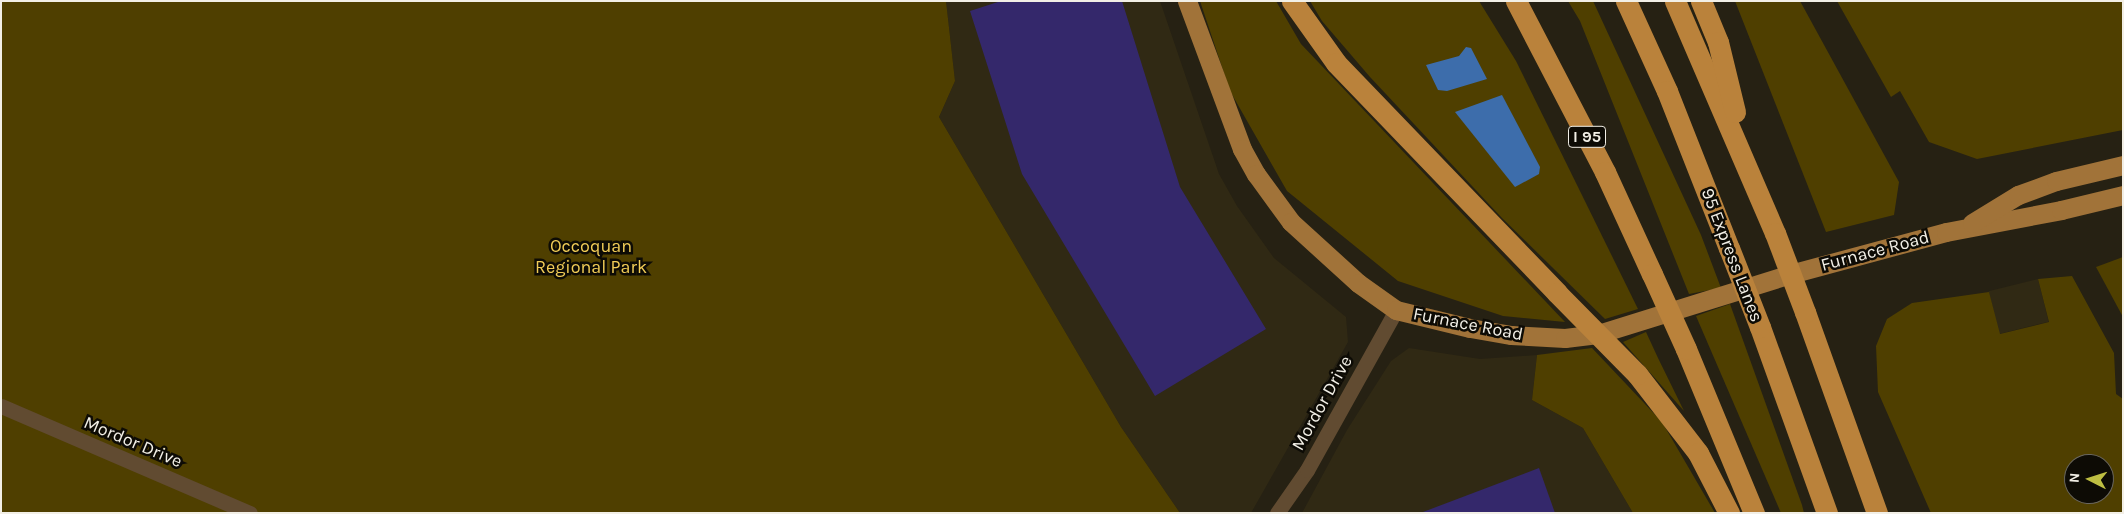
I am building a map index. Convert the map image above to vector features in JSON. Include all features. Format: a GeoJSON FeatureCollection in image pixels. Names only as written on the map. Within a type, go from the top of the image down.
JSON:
{"type":"FeatureCollection","features":[{"type":"Feature","properties":{"kind":"highway"},"geometry":{"type":"LineString","coordinates":[[1292,1],[1336,63],[1637,374],[1698,453],[1729,513]]}},
{"type":"Feature","properties":{"kind":"highway","name":"I 95"},"geometry":{"type":"LineString","coordinates":[[1516,1],[1605,172],[1686,349],[1754,513]]}},
{"type":"Feature","properties":{"kind":"highway","name":"95 Express Lanes"},"geometry":{"type":"LineString","coordinates":[[1626,1],[1667,91],[1760,326],[1827,513]]}},
{"type":"Feature","properties":{"kind":"highway"},"geometry":{"type":"LineString","coordinates":[[1675,1],[1775,232],[1876,513]]}},
{"type":"Feature","properties":{"kind":"highway"},"geometry":{"type":"LineString","coordinates":[[1701,1],[1718,42],[1750,173]]}},
{"type":"Feature","properties":{"kind":"main road","name":"Furnace Road"},"geometry":{"type":"LineString","coordinates":[[1187,1],[1226,111],[1242,149],[1272,198],[1311,243],[1396,310],[1511,335],[1565,338],[1598,334],[1794,273],[1968,226],[2060,210],[2123,195]]}},
{"type":"Feature","properties":{"kind":"main road","name":"Furnace Road"},"geometry":{"type":"LineString","coordinates":[[1968,226],[2018,195],[2056,181],[2123,165]]}},
{"type":"Feature","properties":{"kind":"street","name":"Mordor Drive"},"geometry":{"type":"LineString","coordinates":[[1277,513],[1307,470],[1396,310]]}},
{"type":"Feature","properties":{"kind":"street","name":"Mordor Drive"},"geometry":{"type":"LineString","coordinates":[[1,406],[250,513]]}},
{"type":"Feature","properties":{"kind":"shaded area"},"geometry":{"type":"Polygon","coordinates":[[[946,1],[1160,1],[1219,174],[1237,206],[1274,258],[1346,317],[1348,342],[1251,513],[1180,513],[1121,427],[939,117],[955,81],[946,1]]]}},
{"type":"Feature","properties":{"kind":"shaded area"},"geometry":{"type":"Polygon","coordinates":[[[2038,279],[2049,322],[1999,334],[1989,291],[2038,279]]]}},
{"type":"Feature","properties":{"kind":"shaded area"},"geometry":{"type":"Polygon","coordinates":[[[1409,348],[1480,359],[1537,355],[1532,400],[1583,428],[1633,513],[1302,513],[1347,430],[1391,361],[1409,348]]]}},
{"type":"Feature","properties":{"kind":"green space","name":"Occoquan Regional Park"},"geometry":{"type":"Polygon","coordinates":[[[1,1],[946,1],[955,81],[939,117],[1121,427],[1180,513],[1,513],[1,1]]]}},
{"type":"Feature","properties":{"kind":"green space"},"geometry":{"type":"Polygon","coordinates":[[[1200,1],[1276,1],[1301,44],[1565,322],[1503,316],[1398,281],[1287,191],[1230,91],[1200,1]]]}},
{"type":"Feature","properties":{"kind":"green space"},"geometry":{"type":"Polygon","coordinates":[[[1310,1],[1479,1],[1516,61],[1638,309],[1605,319],[1502,218],[1370,77],[1322,21],[1310,1]]]}},
{"type":"Feature","properties":{"kind":"green space"},"geometry":{"type":"Polygon","coordinates":[[[1568,1],[1593,1],[1701,235],[1721,288],[1689,294],[1580,21],[1568,1]]]}},
{"type":"Feature","properties":{"kind":"green space"},"geometry":{"type":"Polygon","coordinates":[[[1735,1],[1800,1],[1899,182],[1894,215],[1826,232],[1735,1]]]}},
{"type":"Feature","properties":{"kind":"green space"},"geometry":{"type":"Polygon","coordinates":[[[1837,1],[2123,1],[2123,130],[1977,159],[1929,142],[1900,91],[1891,97],[1837,1]]]}},
{"type":"Feature","properties":{"kind":"green space"},"geometry":{"type":"Polygon","coordinates":[[[2123,257],[2123,317],[2096,267],[2123,257]]]}},
{"type":"Feature","properties":{"kind":"green space"},"geometry":{"type":"Polygon","coordinates":[[[2072,276],[2114,353],[2116,394],[2123,399],[2123,513],[1931,513],[1878,392],[1876,346],[1887,319],[1912,303],[1989,292],[2000,334],[2049,322],[2038,279],[2072,276]]]}},
{"type":"Feature","properties":{"kind":"green space"},"geometry":{"type":"Polygon","coordinates":[[[1730,304],[1804,513],[1781,513],[1696,316],[1730,304]]]}},
{"type":"Feature","properties":{"kind":"green space"},"geometry":{"type":"Polygon","coordinates":[[[1646,332],[1658,358],[1684,411],[1623,342],[1646,332]]]}},
{"type":"Feature","properties":{"kind":"green space"},"geometry":{"type":"Polygon","coordinates":[[[1592,348],[1662,422],[1715,513],[1633,513],[1583,428],[1532,400],[1537,355],[1592,348]]]}},
{"type":"Feature","properties":{"kind":"water"},"geometry":{"type":"Polygon","coordinates":[[[1466,47],[1471,48],[1487,79],[1447,91],[1438,90],[1426,65],[1459,56],[1466,47]]]}},
{"type":"Feature","properties":{"kind":"water"},"geometry":{"type":"Polygon","coordinates":[[[1502,95],[1540,167],[1539,174],[1515,187],[1455,112],[1502,95]]]}},
{"type":"Feature","properties":{"kind":"building"},"geometry":{"type":"Polygon","coordinates":[[[1001,1],[1122,1],[1180,187],[1266,329],[1155,396],[1022,174],[970,11],[1001,1]]]}},
{"type":"Feature","properties":{"kind":"building"},"geometry":{"type":"Polygon","coordinates":[[[1539,468],[1555,513],[1423,513],[1423,512],[1539,468]]]}}]}
